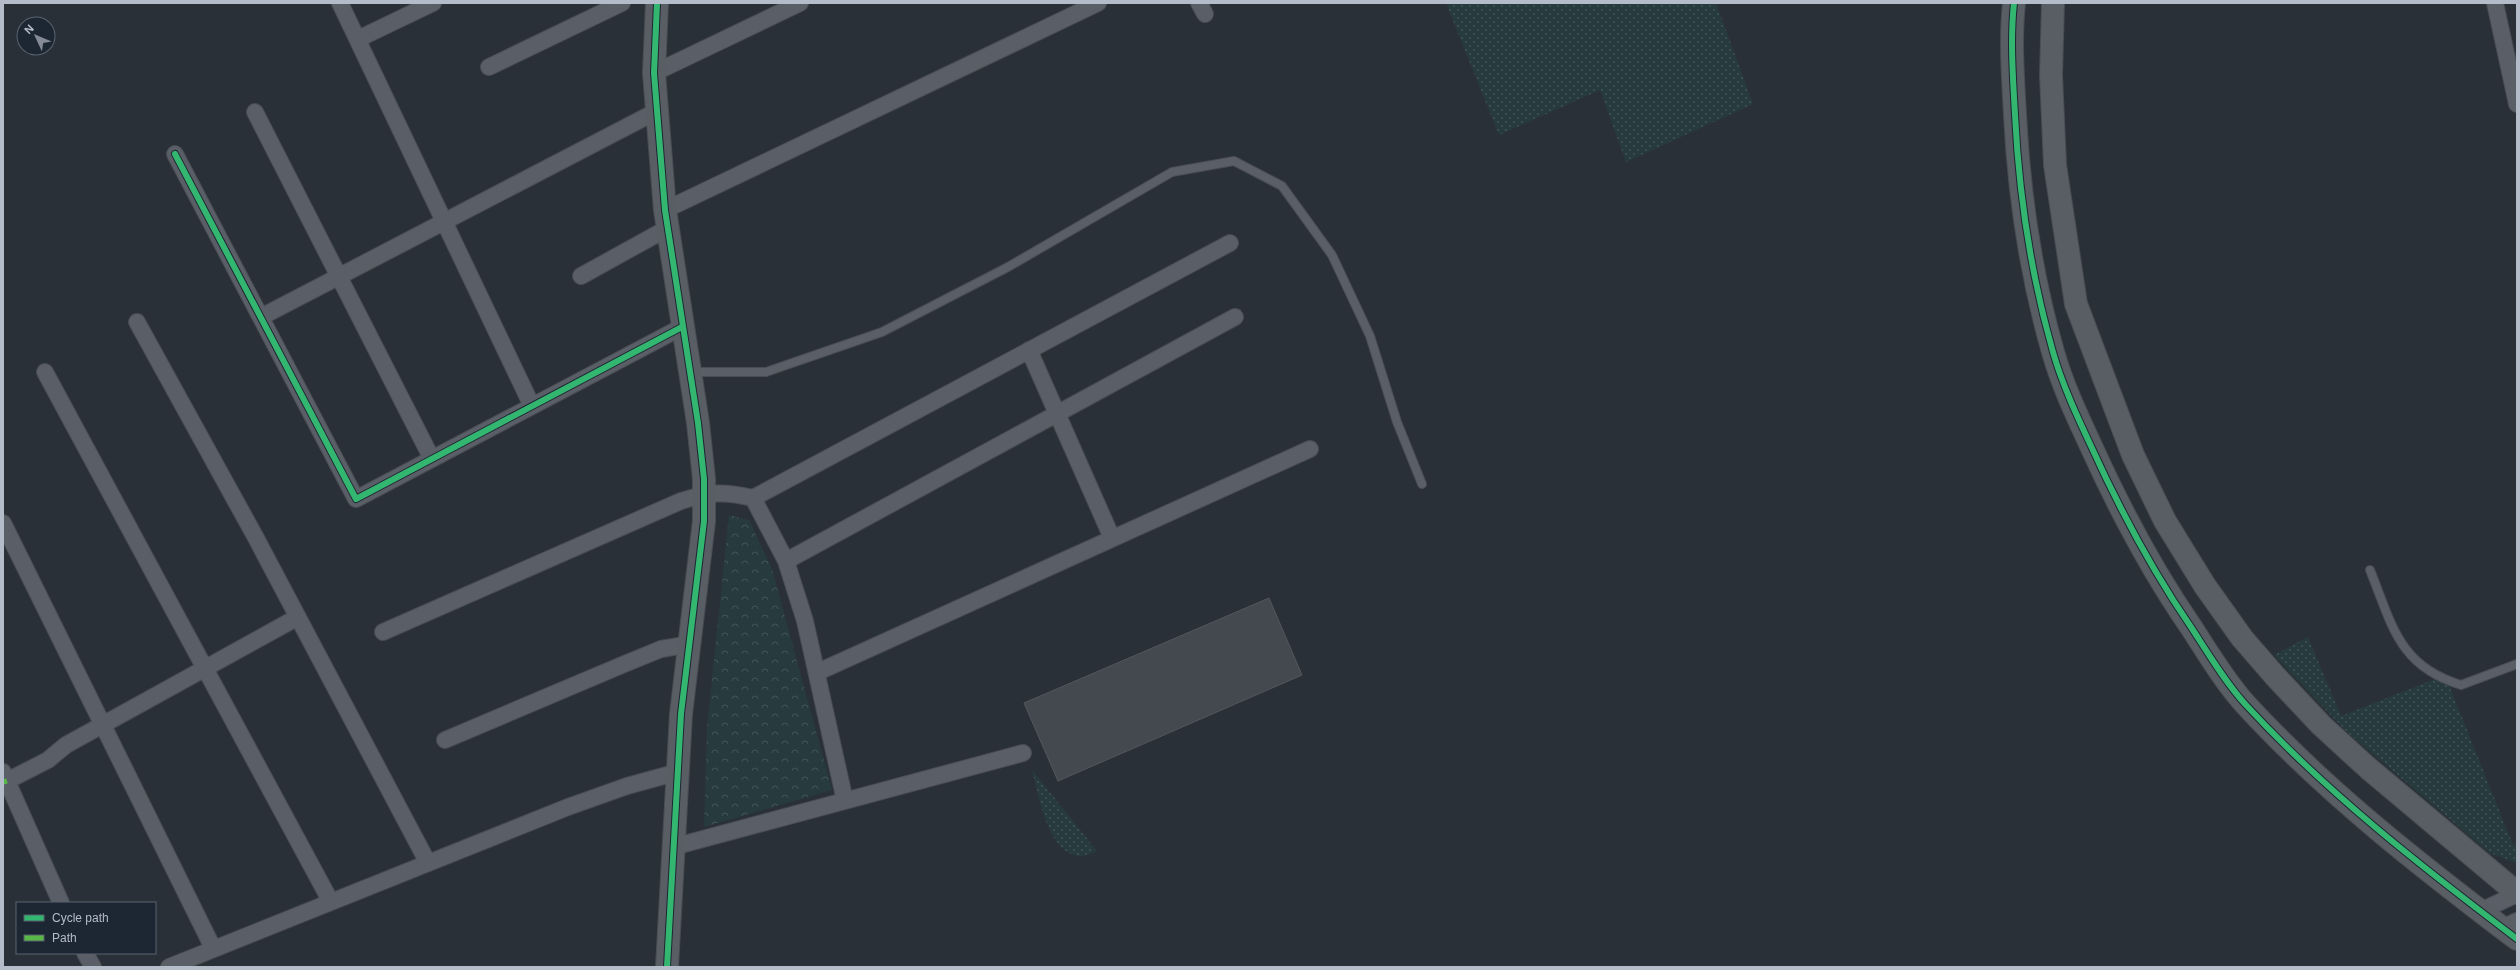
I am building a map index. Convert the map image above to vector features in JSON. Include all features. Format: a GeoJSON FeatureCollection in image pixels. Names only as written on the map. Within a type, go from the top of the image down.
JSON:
{"type":"FeatureCollection","features":[{"type":"Feature","properties":{"kind":"street"},"geometry":{"type":"LineString","coordinates":[[340,3],[532,406]]}},
{"type":"Feature","properties":{"kind":"street"},"geometry":{"type":"LineString","coordinates":[[358,39],[433,3]]}},
{"type":"Feature","properties":{"kind":"street"},"geometry":{"type":"LineString","coordinates":[[489,67],[622,3]]}},
{"type":"Feature","properties":{"kind":"street"},"geometry":{"type":"LineString","coordinates":[[657,3],[654,73],[666,219],[698,423],[704,479],[704,521],[691,644],[681,714],[667,967]]}},
{"type":"Feature","properties":{"kind":"street"},"geometry":{"type":"LineString","coordinates":[[654,73],[800,3]]}},
{"type":"Feature","properties":{"kind":"street"},"geometry":{"type":"LineString","coordinates":[[581,276],[666,219],[1068,9],[1098,3]]}},
{"type":"Feature","properties":{"kind":"street"},"geometry":{"type":"LineString","coordinates":[[2014,3],[2012,20],[2013,76],[2017,167],[2031,256],[2054,354],[2080,421],[2120,509],[2157,577],[2244,702],[2293,753],[2344,801],[2481,911],[2512,929]]}},
{"type":"Feature","properties":{"kind":"street"},"geometry":{"type":"LineString","coordinates":[[2053,3],[2051,75],[2055,165],[2076,304],[2133,455],[2165,521],[2205,586],[2242,638],[2295,698],[2368,768],[2517,894],[2481,911]]}},
{"type":"Feature","properties":{"kind":"street"},"geometry":{"type":"LineString","coordinates":[[2495,3],[2517,104]]}},
{"type":"Feature","properties":{"kind":"street"},"geometry":{"type":"LineString","coordinates":[[261,317],[657,111]]}},
{"type":"Feature","properties":{"kind":"street"},"geometry":{"type":"LineString","coordinates":[[255,112],[432,459]]}},
{"type":"Feature","properties":{"kind":"street"},"geometry":{"type":"LineString","coordinates":[[175,154],[356,499],[682,327]]}},
{"type":"Feature","properties":{"kind":"street"},"geometry":{"type":"LineString","coordinates":[[383,632],[681,501],[703,494],[726,492],[753,498],[1230,243]]}},
{"type":"Feature","properties":{"kind":"street"},"geometry":{"type":"LineString","coordinates":[[786,561],[1235,317]]}},
{"type":"Feature","properties":{"kind":"street"},"geometry":{"type":"LineString","coordinates":[[137,322],[298,617],[428,863]]}},
{"type":"Feature","properties":{"kind":"street"},"geometry":{"type":"LineString","coordinates":[[1029,350],[1112,538]]}},
{"type":"Feature","properties":{"kind":"street"},"geometry":{"type":"LineString","coordinates":[[45,372],[331,902]]}},
{"type":"Feature","properties":{"kind":"street"},"geometry":{"type":"LineString","coordinates":[[818,672],[1310,449]]}},
{"type":"Feature","properties":{"kind":"street"},"geometry":{"type":"LineString","coordinates":[[753,498],[786,561],[818,672],[845,802]]}},
{"type":"Feature","properties":{"kind":"street"},"geometry":{"type":"LineString","coordinates":[[3,523],[214,948]]}},
{"type":"Feature","properties":{"kind":"street"},"geometry":{"type":"LineString","coordinates":[[61,902],[5,776],[48,760],[66,745],[204,667],[298,617]]}},
{"type":"Feature","properties":{"kind":"street"},"geometry":{"type":"LineString","coordinates":[[445,740],[622,664],[661,649],[691,644]]}},
{"type":"Feature","properties":{"kind":"street"},"geometry":{"type":"LineString","coordinates":[[673,847],[1023,753]]}},
{"type":"Feature","properties":{"kind":"street"},"geometry":{"type":"LineString","coordinates":[[169,967],[568,807],[626,786],[678,772]]}},
{"type":"Feature","properties":{"kind":"street"},"geometry":{"type":"LineString","coordinates":[[86,954],[93,967]]}},
{"type":"Feature","properties":{"kind":"lane"},"geometry":{"type":"LineString","coordinates":[[690,372],[766,372],[882,332],[1008,267],[1172,172],[1234,161],[1282,186],[1332,255],[1370,336],[1397,422],[1422,484]]}},
{"type":"Feature","properties":{"kind":"lane"},"geometry":{"type":"LineString","coordinates":[[2370,570],[2399,641],[2418,663],[2429,672],[2461,685],[2517,664]]}},
{"type":"Feature","properties":{"kind":"green space"},"geometry":{"type":"Polygon","coordinates":[[[1446,3],[1716,3],[1753,104],[1626,162],[1600,90],[1499,135],[1446,3]]]}},
{"type":"Feature","properties":{"kind":"green space"},"geometry":{"type":"Polygon","coordinates":[[[729,515],[749,520],[772,569],[832,790],[704,827],[707,728],[729,515]]]}},
{"type":"Feature","properties":{"kind":"green space"},"geometry":{"type":"Polygon","coordinates":[[[2308,637],[2341,716],[2445,675],[2513,845],[2517,844],[2517,863],[2490,853],[2347,732],[2274,655],[2308,637]]]}},
{"type":"Feature","properties":{"kind":"green space"},"geometry":{"type":"Polygon","coordinates":[[[1032,770],[1097,851],[1079,856],[1068,852],[1059,845],[1046,821],[1032,770]]]}},
{"type":"Feature","properties":{"kind":"building"},"geometry":{"type":"Polygon","coordinates":[[[1269,598],[1302,675],[1058,781],[1024,703],[1269,598]]]}},
{"type":"Feature","properties":{"kind":"marked path"},"geometry":{"type":"LineString","coordinates":[[3,782],[7,781]]}},
{"type":"Feature","properties":{"kind":"cycle path"},"geometry":{"type":"LineString","coordinates":[[657,3],[654,73],[665,210],[698,423],[704,479],[704,521],[681,714],[667,967]]}},
{"type":"Feature","properties":{"kind":"cycle path"},"geometry":{"type":"LineString","coordinates":[[2014,3],[2012,59],[2017,145],[2027,235],[2038,294],[2053,352],[2065,388],[2102,470],[2137,539],[2176,605],[2210,657],[2246,705],[2309,769],[2342,799],[2411,857],[2517,939]]}},
{"type":"Feature","properties":{"kind":"cycle path"},"geometry":{"type":"LineString","coordinates":[[175,154],[356,499],[682,327]]}}]}
